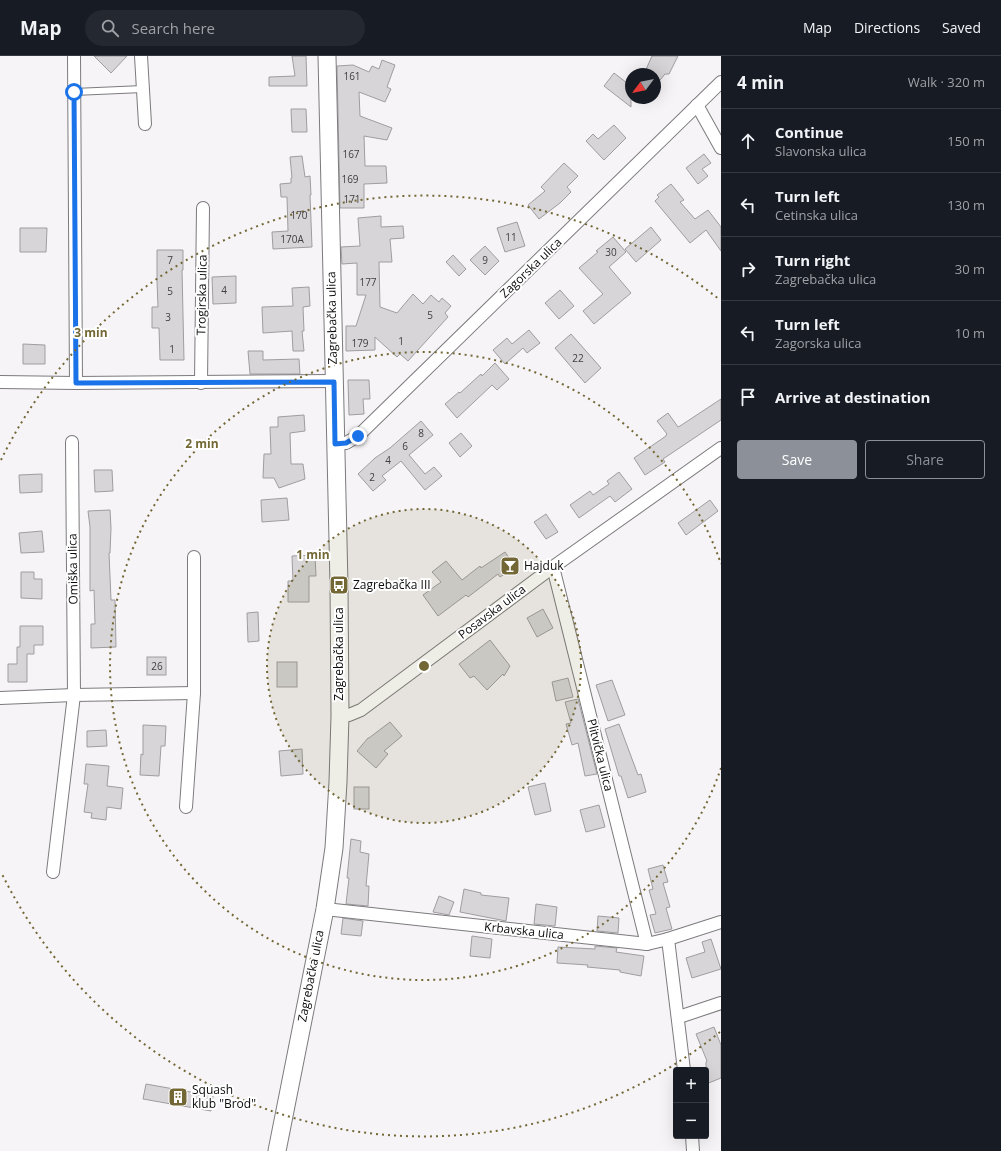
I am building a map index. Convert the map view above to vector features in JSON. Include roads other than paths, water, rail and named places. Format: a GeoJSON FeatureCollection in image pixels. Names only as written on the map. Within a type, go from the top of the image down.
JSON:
{"type":"FeatureCollection","features":[{"type":"Feature","properties":{"kind":"main road","name":"Zagrebačka ulica"},"geometry":{"type":"LineString","coordinates":[[277,1151],[325,909],[334,848],[338,782],[340,716],[339,585],[327,56]]}},
{"type":"Feature","properties":{"kind":"street"},"geometry":{"type":"LineString","coordinates":[[74,56],[76,383]]}},
{"type":"Feature","properties":{"kind":"street"},"geometry":{"type":"LineString","coordinates":[[141,56],[145,124]]}},
{"type":"Feature","properties":{"kind":"street","name":"Zagorska ulica"},"geometry":{"type":"LineString","coordinates":[[335,444],[346,443],[358,436],[721,82]]}},
{"type":"Feature","properties":{"kind":"street"},"geometry":{"type":"LineString","coordinates":[[697,105],[721,148]]}},
{"type":"Feature","properties":{"kind":"street","name":"Trogirska ulica"},"geometry":{"type":"LineString","coordinates":[[200,383],[203,208]]}},
{"type":"Feature","properties":{"kind":"street"},"geometry":{"type":"LineString","coordinates":[[0,382],[334,382]]}},
{"type":"Feature","properties":{"kind":"street","name":"Omiška ulica"},"geometry":{"type":"LineString","coordinates":[[53,872],[74,695],[72,442]]}},
{"type":"Feature","properties":{"kind":"street","name":"Posavska ulica"},"geometry":{"type":"LineString","coordinates":[[340,716],[349,715],[361,710],[553,567],[721,448]]}},
{"type":"Feature","properties":{"kind":"street"},"geometry":{"type":"LineString","coordinates":[[186,807],[194,693],[194,557]]}},
{"type":"Feature","properties":{"kind":"street","name":"Plitvička ulica"},"geometry":{"type":"LineString","coordinates":[[553,567],[647,944]]}},
{"type":"Feature","properties":{"kind":"street"},"geometry":{"type":"LineString","coordinates":[[0,698],[194,693]]}},
{"type":"Feature","properties":{"kind":"street","name":"Krbavska ulica"},"geometry":{"type":"LineString","coordinates":[[325,909],[647,944],[721,922]]}},
{"type":"Feature","properties":{"kind":"street"},"geometry":{"type":"LineString","coordinates":[[668,939],[679,1017],[684,1067]]}},
{"type":"Feature","properties":{"kind":"street"},"geometry":{"type":"LineString","coordinates":[[679,1017],[721,1003]]}},
{"type":"Feature","properties":{"kind":"street"},"geometry":{"type":"LineString","coordinates":[[692,1139],[693,1151]]}},
{"type":"Feature","properties":{"kind":"lane"},"geometry":{"type":"LineString","coordinates":[[74,92],[143,89]]}},
{"type":"Feature","properties":{"kind":"place","name":"Hajduk"},"geometry":{"type":"Point","coordinates":[510,566]}},
{"type":"Feature","properties":{"kind":"place","name":"Zagrebačka III"},"geometry":{"type":"Point","coordinates":[339,585]}},
{"type":"Feature","properties":{"kind":"place","name":"Squash klub \"Brod\""},"geometry":{"type":"Point","coordinates":[178,1097]}}]}
